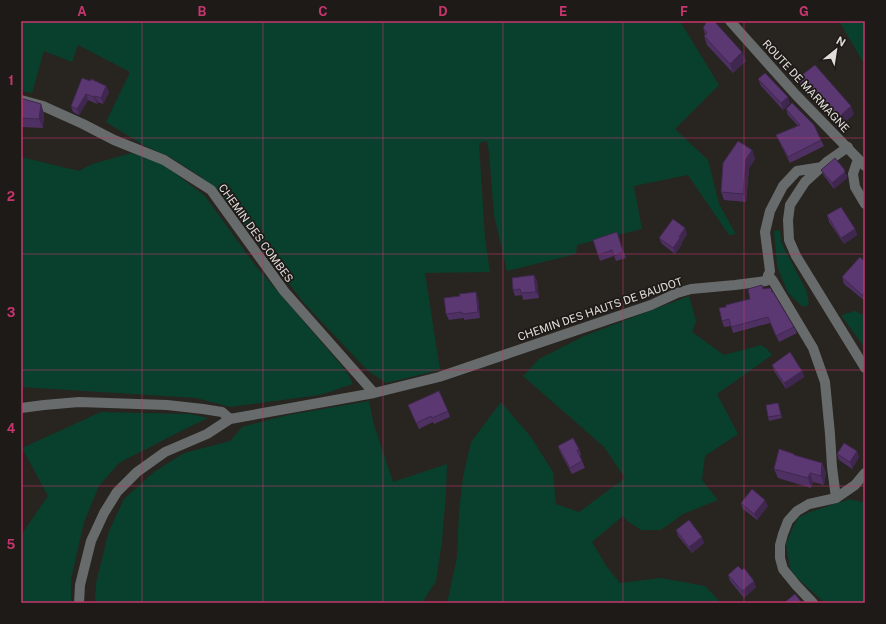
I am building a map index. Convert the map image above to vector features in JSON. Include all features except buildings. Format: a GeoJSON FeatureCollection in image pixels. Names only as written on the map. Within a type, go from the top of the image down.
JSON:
{"type":"FeatureCollection","features":[{"type":"Feature","properties":{"kind":"street","name":"ROUTE DE MARMAGNE"},"geometry":{"type":"LineString","coordinates":[[730,21],[796,95],[862,162]]}},
{"type":"Feature","properties":{"kind":"street","name":"CHEMIN DES COMBES"},"geometry":{"type":"LineString","coordinates":[[21,100],[43,106],[114,140],[164,160],[211,190],[284,291],[374,393]]}},
{"type":"Feature","properties":{"kind":"street"},"geometry":{"type":"LineString","coordinates":[[848,147],[828,161],[805,182],[790,205],[788,220],[789,240],[799,263],[865,368]]}},
{"type":"Feature","properties":{"kind":"street"},"geometry":{"type":"LineString","coordinates":[[862,162],[853,174],[855,187],[865,204]]}},
{"type":"Feature","properties":{"kind":"street"},"geometry":{"type":"LineString","coordinates":[[822,167],[797,171],[783,186],[770,211],[765,232],[770,271],[768,275],[813,348],[825,382],[836,498]]}},
{"type":"Feature","properties":{"kind":"street","name":"CHEMIN DES HAUTS DE BAUDOT"},"geometry":{"type":"LineString","coordinates":[[374,393],[439,377],[637,310],[677,293],[691,289],[766,281],[768,275]]}},
{"type":"Feature","properties":{"kind":"street"},"geometry":{"type":"LineString","coordinates":[[79,603],[80,585],[91,541],[104,513],[117,492],[137,472],[165,452],[207,434],[230,419],[374,393]]}},
{"type":"Feature","properties":{"kind":"street"},"geometry":{"type":"LineString","coordinates":[[21,408],[79,402],[167,405],[222,412],[230,419]]}},
{"type":"Feature","properties":{"kind":"street"},"geometry":{"type":"LineString","coordinates":[[813,603],[783,569],[780,558],[780,545],[788,521],[797,511],[809,504],[836,498],[855,485],[865,473]]}},
{"type":"Feature","properties":{"kind":"green space"},"geometry":{"type":"Polygon","coordinates":[[[21,21],[680,21],[719,85],[675,129],[708,160],[719,204],[736,234],[729,235],[688,175],[634,186],[642,229],[577,245],[576,254],[507,271],[494,215],[487,141],[479,143],[485,238],[490,272],[425,273],[440,370],[386,383],[367,370],[304,303],[219,192],[200,176],[170,157],[143,145],[106,122],[130,72],[78,45],[72,62],[44,51],[32,93],[21,91],[21,21]]]}},
{"type":"Feature","properties":{"kind":"green space"},"geometry":{"type":"Polygon","coordinates":[[[839,21],[865,21],[865,65],[839,21]]]}},
{"type":"Feature","properties":{"kind":"green space"},"geometry":{"type":"Polygon","coordinates":[[[132,153],[164,165],[205,196],[255,265],[347,372],[353,384],[320,395],[230,407],[196,398],[21,387],[21,157],[79,171],[92,164],[132,153]]]}},
{"type":"Feature","properties":{"kind":"green space"},"geometry":{"type":"Polygon","coordinates":[[[780,230],[781,242],[807,292],[809,305],[803,307],[788,293],[777,266],[774,231],[780,230]]]}},
{"type":"Feature","properties":{"kind":"green space"},"geometry":{"type":"Polygon","coordinates":[[[689,296],[696,321],[692,332],[724,355],[761,345],[772,355],[717,394],[738,434],[705,456],[702,480],[718,500],[683,514],[661,530],[641,530],[627,521],[623,516],[592,542],[607,567],[620,583],[661,578],[705,586],[721,603],[447,603],[457,557],[459,512],[463,477],[471,442],[501,402],[531,437],[553,472],[556,504],[579,512],[625,478],[604,447],[523,376],[539,359],[584,336],[689,296]]]}},
{"type":"Feature","properties":{"kind":"green space"},"geometry":{"type":"Polygon","coordinates":[[[855,311],[865,316],[865,348],[841,315],[855,311]]]}},
{"type":"Feature","properties":{"kind":"green space"},"geometry":{"type":"Polygon","coordinates":[[[369,401],[374,425],[393,482],[447,464],[442,542],[436,581],[423,603],[95,603],[96,583],[109,531],[124,499],[154,472],[184,453],[230,441],[242,427],[288,415],[369,401]]]}},
{"type":"Feature","properties":{"kind":"green space"},"geometry":{"type":"Polygon","coordinates":[[[101,412],[190,414],[208,418],[119,463],[99,486],[84,522],[71,579],[71,603],[21,603],[21,535],[48,496],[22,448],[101,412]]]}},
{"type":"Feature","properties":{"kind":"green space"},"geometry":{"type":"Polygon","coordinates":[[[850,499],[865,503],[865,603],[825,603],[796,577],[790,568],[786,544],[798,518],[810,512],[850,499]]]}}]}
